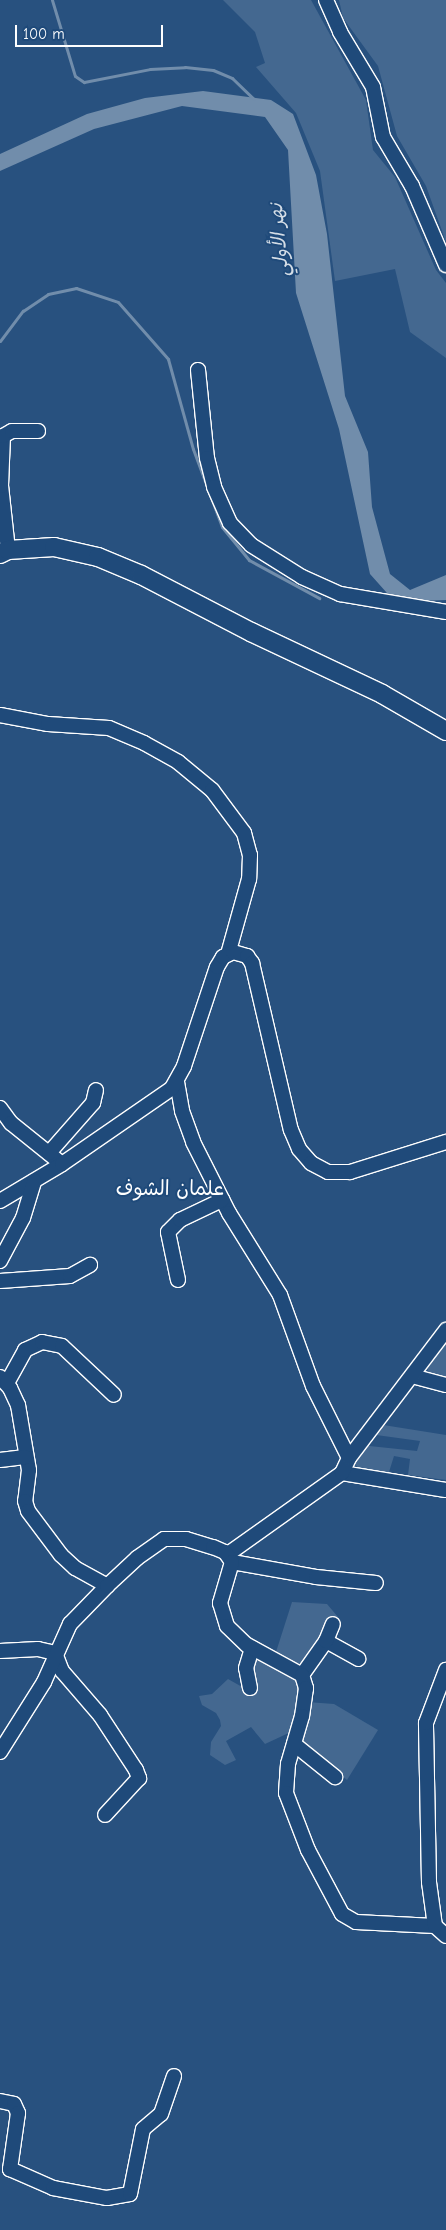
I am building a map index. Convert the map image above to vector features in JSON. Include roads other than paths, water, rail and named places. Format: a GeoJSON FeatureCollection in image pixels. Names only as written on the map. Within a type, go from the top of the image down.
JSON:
{"type":"FeatureCollection","features":[{"type":"Feature","properties":{"kind":"main road"},"geometry":{"type":"LineString","coordinates":[[4,552],[54,547],[78,550],[141,575],[251,632],[382,694],[446,730]]}},
{"type":"Feature","properties":{"kind":"street"},"geometry":{"type":"LineString","coordinates":[[326,0],[340,32],[373,87],[383,137],[412,186],[446,265]]}},
{"type":"Feature","properties":{"kind":"street"},"geometry":{"type":"LineString","coordinates":[[198,370],[206,450],[214,487],[226,517],[251,545],[302,577],[340,594],[446,612]]}},
{"type":"Feature","properties":{"kind":"street"},"geometry":{"type":"LineString","coordinates":[[4,552],[1,503],[2,442],[6,433],[38,431]]}},
{"type":"Feature","properties":{"kind":"street"},"geometry":{"type":"LineString","coordinates":[[0,715],[55,725],[108,728],[144,743],[178,762],[212,790],[244,833],[250,855],[248,879],[228,954],[217,967],[177,1082],[155,1102],[62,1164],[0,1201]]}},
{"type":"Feature","properties":{"kind":"street"},"geometry":{"type":"LineString","coordinates":[[228,954],[243,954],[252,963],[291,1130],[299,1150],[310,1163],[328,1172],[350,1172],[446,1142]]}},
{"type":"Feature","properties":{"kind":"street"},"geometry":{"type":"LineString","coordinates":[[177,1082],[186,1126],[222,1200],[280,1295],[313,1386],[349,1458]]}},
{"type":"Feature","properties":{"kind":"street"},"geometry":{"type":"LineString","coordinates":[[49,1153],[94,1103],[96,1090]]}},
{"type":"Feature","properties":{"kind":"street"},"geometry":{"type":"LineString","coordinates":[[0,1108],[11,1123],[62,1164]]}},
{"type":"Feature","properties":{"kind":"street"},"geometry":{"type":"LineString","coordinates":[[0,1261],[23,1218],[34,1181]]}},
{"type":"Feature","properties":{"kind":"street"},"geometry":{"type":"LineString","coordinates":[[178,1280],[168,1232],[180,1220],[222,1200]]}},
{"type":"Feature","properties":{"kind":"street"},"geometry":{"type":"LineString","coordinates":[[0,1281],[70,1276],[90,1265]]}},
{"type":"Feature","properties":{"kind":"street"},"geometry":{"type":"LineString","coordinates":[[446,1330],[349,1458],[342,1473],[230,1558],[220,1604],[221,1616],[232,1631],[252,1648],[302,1675],[306,1688],[288,1764],[286,1793],[308,1850],[342,1914],[356,1922],[435,1926],[446,1936]]}},
{"type":"Feature","properties":{"kind":"street"},"geometry":{"type":"LineString","coordinates":[[107,1586],[76,1568],[61,1555],[28,1511],[26,1501],[29,1470],[25,1457],[18,1405],[3,1380],[25,1350],[42,1342],[62,1346],[114,1394]]}},
{"type":"Feature","properties":{"kind":"street"},"geometry":{"type":"LineString","coordinates":[[412,1376],[446,1385]]}},
{"type":"Feature","properties":{"kind":"street"},"geometry":{"type":"LineString","coordinates":[[0,1460],[25,1457]]}},
{"type":"Feature","properties":{"kind":"street"},"geometry":{"type":"LineString","coordinates":[[342,1473],[446,1490]]}},
{"type":"Feature","properties":{"kind":"street"},"geometry":{"type":"LineString","coordinates":[[0,1752],[44,1682],[55,1653],[70,1624],[107,1586],[148,1549],[168,1538],[200,1542],[230,1558],[316,1577],[376,1583]]}},
{"type":"Feature","properties":{"kind":"street"},"geometry":{"type":"LineString","coordinates":[[302,1675],[326,1641],[333,1624]]}},
{"type":"Feature","properties":{"kind":"street"},"geometry":{"type":"LineString","coordinates":[[326,1641],[358,1659]]}},
{"type":"Feature","properties":{"kind":"street"},"geometry":{"type":"LineString","coordinates":[[250,1688],[246,1668],[252,1648]]}},
{"type":"Feature","properties":{"kind":"street"},"geometry":{"type":"LineString","coordinates":[[0,1651],[38,1649],[55,1653]]}},
{"type":"Feature","properties":{"kind":"street"},"geometry":{"type":"LineString","coordinates":[[55,1653],[62,1671],[100,1715],[139,1778],[105,1815]]}},
{"type":"Feature","properties":{"kind":"street"},"geometry":{"type":"LineString","coordinates":[[435,1926],[429,1882],[426,1723],[446,1670]]}},
{"type":"Feature","properties":{"kind":"street"},"geometry":{"type":"LineString","coordinates":[[294,1744],[335,1777]]}},
{"type":"Feature","properties":{"kind":"street"},"geometry":{"type":"LineString","coordinates":[[0,2101],[14,2104],[18,2113],[10,2169],[53,2188],[107,2198],[130,2194],[143,2129],[161,2114],[174,2076]]}},
{"type":"Feature","properties":{"kind":"waterway"},"geometry":{"type":"LineString","coordinates":[[52,0],[75,76],[84,82],[150,69],[185,67],[213,70],[232,78],[254,99]]}},
{"type":"Feature","properties":{"kind":"waterway"},"geometry":{"type":"LineString","coordinates":[[0,341],[23,311],[48,294],[76,288],[118,302],[168,359],[193,449],[222,527],[249,560],[319,598]]}},
{"type":"Feature","properties":{"kind":"district","name":"علمان الشوف"},"geometry":{"type":"Point","coordinates":[170,1188]}},
{"type":"Feature","properties":{"kind":"water label","name":"نهر الأولي"},"geometry":{"type":"Point","coordinates":[280,240]}}]}
